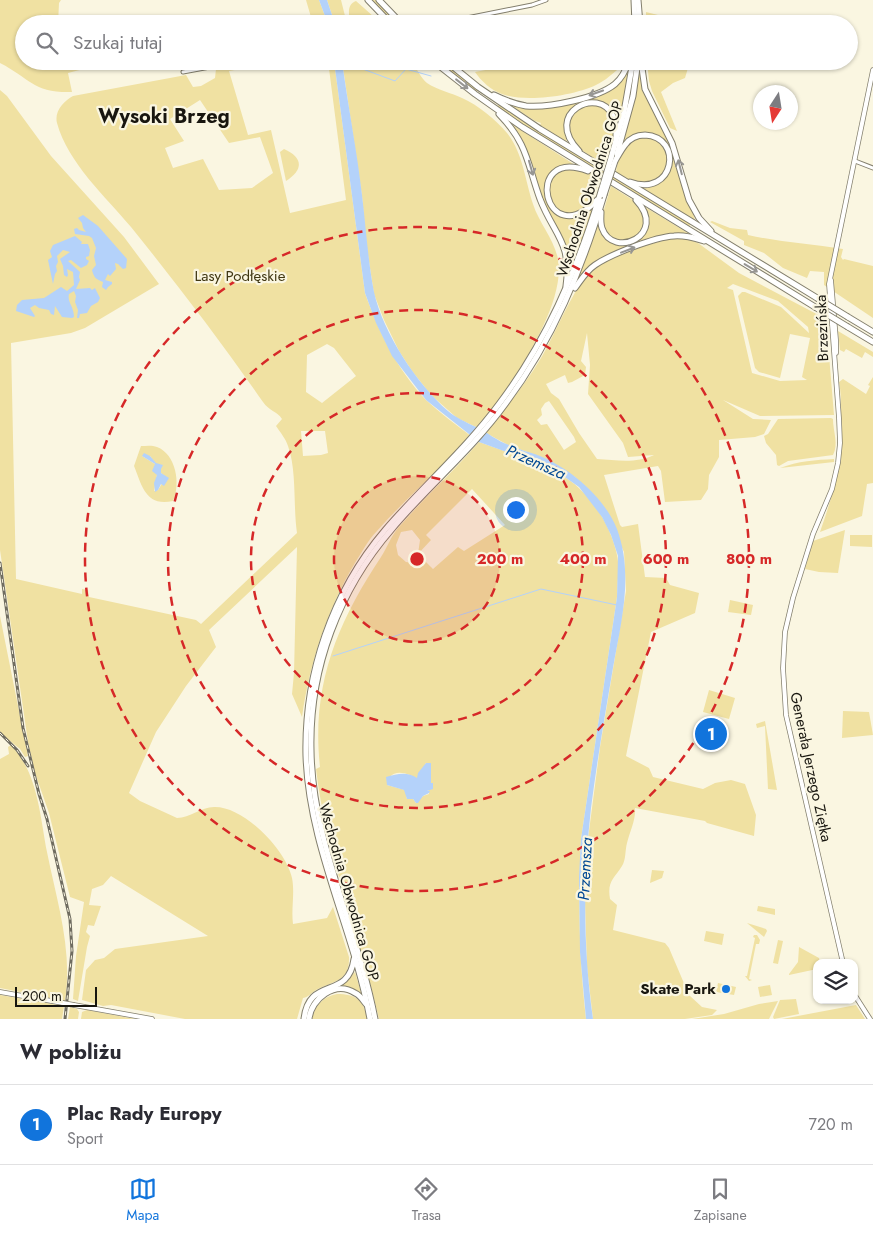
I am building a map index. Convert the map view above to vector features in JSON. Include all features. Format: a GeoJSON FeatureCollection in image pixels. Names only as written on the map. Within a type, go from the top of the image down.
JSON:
{"type":"FeatureCollection","features":[{"type":"Feature","properties":{"kind":"highway"},"geometry":{"type":"LineString","coordinates":[[368,0],[382,15]]}},
{"type":"Feature","properties":{"kind":"highway"},"geometry":{"type":"LineString","coordinates":[[379,0],[393,15]]}},
{"type":"Feature","properties":{"kind":"highway"},"geometry":{"type":"LineString","coordinates":[[634,0],[635,15]]}},
{"type":"Feature","properties":{"kind":"highway"},"geometry":{"type":"LineString","coordinates":[[638,0],[639,15]]}},
{"type":"Feature","properties":{"kind":"highway"},"geometry":{"type":"LineString","coordinates":[[445,70],[491,106],[597,174],[873,342]]}},
{"type":"Feature","properties":{"kind":"highway"},"geometry":{"type":"LineString","coordinates":[[457,70],[514,112],[873,332]]}},
{"type":"Feature","properties":{"kind":"highway"},"geometry":{"type":"LineString","coordinates":[[478,87],[520,105],[540,106],[591,95],[610,87],[620,79],[624,70]]}},
{"type":"Feature","properties":{"kind":"highway","name":"Wschodnia Obwodnica GOP"},"geometry":{"type":"LineString","coordinates":[[375,1019],[341,904],[317,832],[308,781],[307,723],[316,667],[325,634],[336,606],[363,558],[392,522],[456,459],[489,422],[536,350],[568,292],[589,244],[601,206],[632,70]]}},
{"type":"Feature","properties":{"kind":"highway","name":"Wschodnia Obwodnica GOP"},"geometry":{"type":"LineString","coordinates":[[568,292],[629,114],[637,70]]}},
{"type":"Feature","properties":{"kind":"highway"},"geometry":{"type":"LineString","coordinates":[[641,70],[645,89],[672,143],[689,200],[699,218],[717,237]]}},
{"type":"Feature","properties":{"kind":"highway"},"geometry":{"type":"LineString","coordinates":[[584,156],[571,143],[566,131],[569,116],[581,104],[596,103],[610,111],[616,126],[616,143]]}},
{"type":"Feature","properties":{"kind":"highway"},"geometry":{"type":"LineString","coordinates":[[491,106],[509,125],[522,144],[540,200],[562,241],[566,253],[568,292]]}},
{"type":"Feature","properties":{"kind":"highway"},"geometry":{"type":"LineString","coordinates":[[613,160],[626,144],[640,135],[657,138],[664,143],[668,151],[670,161],[668,170],[658,182],[643,185],[619,178]]}},
{"type":"Feature","properties":{"kind":"highway"},"geometry":{"type":"LineString","coordinates":[[597,174],[577,167],[564,168],[551,176],[546,192],[552,208],[567,216],[585,211],[599,198]]}},
{"type":"Feature","properties":{"kind":"highway"},"geometry":{"type":"LineString","coordinates":[[601,206],[601,224],[606,234],[618,242],[632,241],[643,233],[647,219],[644,209],[630,194]]}},
{"type":"Feature","properties":{"kind":"highway"},"geometry":{"type":"LineString","coordinates":[[568,292],[595,265],[614,255],[648,242],[675,236],[710,242]]}},
{"type":"Feature","properties":{"kind":"highway"},"geometry":{"type":"LineString","coordinates":[[304,1019],[306,1007],[314,995],[322,990],[341,984],[348,977],[355,953]]}},
{"type":"Feature","properties":{"kind":"highway","name":"Wschodnia Obwodnica GOP"},"geometry":{"type":"LineString","coordinates":[[355,953],[370,1019]]}},
{"type":"Feature","properties":{"kind":"highway"},"geometry":{"type":"LineString","coordinates":[[309,1019],[310,1010],[319,998],[336,990],[353,991],[368,1006]]}},
{"type":"Feature","properties":{"kind":"main road","name":"Brzezińska"},"geometry":{"type":"LineString","coordinates":[[835,372],[836,340],[831,280],[832,270],[873,70]]}},
{"type":"Feature","properties":{"kind":"main road","name":"Generała Jerzego Ziętka"},"geometry":{"type":"LineString","coordinates":[[835,372],[840,443],[838,463],[832,489],[808,548],[791,606],[785,632],[783,686],[786,715],[842,959]]}},
{"type":"Feature","properties":{"kind":"main road"},"geometry":{"type":"LineString","coordinates":[[0,992],[152,1019]]}},
{"type":"Feature","properties":{"kind":"main road"},"geometry":{"type":"LineString","coordinates":[[858,1000],[870,1019]]}},
{"type":"Feature","properties":{"kind":"main road"},"geometry":{"type":"LineString","coordinates":[[138,1017],[146,1019]]}},
{"type":"Feature","properties":{"kind":"street"},"geometry":{"type":"LineString","coordinates":[[482,15],[532,5],[546,0]]}},
{"type":"Feature","properties":{"kind":"street"},"geometry":{"type":"LineString","coordinates":[[183,72],[194,70]]}},
{"type":"Feature","properties":{"kind":"street"},"geometry":{"type":"LineString","coordinates":[[855,161],[873,168]]}},
{"type":"Feature","properties":{"kind":"green space"},"geometry":{"type":"Polygon","coordinates":[[[0,0],[61,0],[58,15],[15,15],[15,70],[80,70],[68,73],[72,92],[59,92],[40,87],[0,63],[0,0]]]}},
{"type":"Feature","properties":{"kind":"green space"},"geometry":{"type":"Polygon","coordinates":[[[306,0],[319,0],[325,15],[310,15],[306,0]]]}},
{"type":"Feature","properties":{"kind":"green space"},"geometry":{"type":"Polygon","coordinates":[[[327,0],[341,0],[345,15],[332,15],[327,0]]]}},
{"type":"Feature","properties":{"kind":"green space"},"geometry":{"type":"Polygon","coordinates":[[[371,0],[376,0],[391,15],[386,15],[371,0]]]}},
{"type":"Feature","properties":{"kind":"green space"},"geometry":{"type":"Polygon","coordinates":[[[356,1],[372,15],[349,15],[349,8],[356,1]]]}},
{"type":"Feature","properties":{"kind":"green space"},"geometry":{"type":"Polygon","coordinates":[[[646,12],[658,15],[646,15],[646,12]]]}},
{"type":"Feature","properties":{"kind":"green space","name":"Lasy Podłęskie"},"geometry":{"type":"Polygon","coordinates":[[[216,70],[235,70],[229,71],[248,135],[271,130],[290,213],[346,200],[329,70],[335,70],[365,293],[376,322],[406,376],[426,400],[471,436],[374,535],[355,563],[336,599],[321,637],[305,697],[302,717],[292,694],[297,547],[209,630],[216,647],[186,686],[156,732],[129,793],[140,801],[177,818],[182,818],[209,807],[226,809],[238,814],[273,843],[288,867],[293,884],[293,924],[327,918],[333,907],[349,957],[349,965],[347,971],[339,979],[303,998],[297,1019],[185,1019],[111,1005],[103,1006],[82,1000],[86,970],[95,960],[104,958],[115,949],[208,936],[111,876],[103,885],[92,889],[89,905],[101,906],[94,926],[88,925],[86,932],[90,936],[78,1001],[73,999],[76,956],[84,902],[70,897],[49,813],[35,773],[28,742],[0,550],[0,90],[7,96],[51,156],[124,237],[159,284],[85,328],[71,333],[11,343],[16,579],[82,594],[82,589],[88,590],[89,597],[196,620],[201,624],[297,533],[293,466],[286,441],[276,426],[282,419],[265,405],[165,270],[78,165],[62,138],[56,119],[58,111],[73,96],[186,75],[193,87],[201,86],[215,78],[216,70]],[[200,100],[170,119],[184,141],[165,148],[173,168],[203,159],[219,190],[252,188],[273,173],[260,137],[229,143],[200,100]],[[327,344],[307,355],[306,392],[322,403],[356,376],[334,348],[327,344]],[[301,431],[303,456],[328,453],[325,431],[301,431]]]}},
{"type":"Feature","properties":{"kind":"green space"},"geometry":{"type":"Polygon","coordinates":[[[343,70],[417,70],[427,83],[468,101],[492,118],[507,133],[517,149],[536,211],[556,252],[558,279],[544,324],[532,348],[504,393],[478,428],[457,418],[431,395],[399,351],[374,294],[366,242],[362,196],[343,70]]]}},
{"type":"Feature","properties":{"kind":"green space"},"geometry":{"type":"Polygon","coordinates":[[[447,70],[454,70],[478,89],[476,93],[447,70]]]}},
{"type":"Feature","properties":{"kind":"green space"},"geometry":{"type":"Polygon","coordinates":[[[485,70],[617,70],[603,81],[586,89],[562,95],[536,98],[512,97],[502,94],[487,85],[475,72],[485,70]]]}},
{"type":"Feature","properties":{"kind":"green space"},"geometry":{"type":"Polygon","coordinates":[[[625,70],[630,70],[618,125],[611,110],[594,102],[583,101],[575,106],[566,117],[564,126],[567,142],[540,125],[541,123],[509,104],[542,108],[610,89],[625,70]]]}},
{"type":"Feature","properties":{"kind":"green space"},"geometry":{"type":"Polygon","coordinates":[[[648,70],[687,70],[685,78],[673,83],[661,92],[677,131],[670,128],[649,81],[648,70]]]}},
{"type":"Feature","properties":{"kind":"green space"},"geometry":{"type":"Polygon","coordinates":[[[639,72],[644,92],[668,137],[695,220],[640,187],[659,182],[669,173],[670,158],[668,147],[645,133],[622,147],[635,97],[639,72]]]}},
{"type":"Feature","properties":{"kind":"green space"},"geometry":{"type":"Polygon","coordinates":[[[499,104],[691,223],[689,227],[497,108],[499,104]]]}},
{"type":"Feature","properties":{"kind":"green space"},"geometry":{"type":"Polygon","coordinates":[[[595,104],[610,115],[613,122],[613,139],[604,165],[577,147],[568,131],[575,111],[595,104]]]}},
{"type":"Feature","properties":{"kind":"green space"},"geometry":{"type":"Polygon","coordinates":[[[510,123],[575,165],[560,167],[549,178],[545,188],[546,198],[551,206],[559,213],[568,216],[579,215],[588,210],[597,200],[568,277],[568,256],[541,200],[523,144],[510,123]]]}},
{"type":"Feature","properties":{"kind":"green space"},"geometry":{"type":"Polygon","coordinates":[[[646,136],[658,141],[665,148],[668,157],[663,173],[657,179],[648,182],[634,181],[616,172],[624,148],[633,141],[646,136]]]}},
{"type":"Feature","properties":{"kind":"green space"},"geometry":{"type":"Polygon","coordinates":[[[284,149],[295,156],[299,164],[296,173],[286,181],[280,152],[284,149]]]}},
{"type":"Feature","properties":{"kind":"green space"},"geometry":{"type":"Polygon","coordinates":[[[563,169],[587,172],[600,179],[593,201],[585,210],[567,214],[558,210],[549,201],[549,184],[553,176],[563,169]]]}},
{"type":"Feature","properties":{"kind":"green space"},"geometry":{"type":"Polygon","coordinates":[[[611,186],[639,204],[646,217],[640,236],[622,242],[610,237],[602,225],[602,216],[611,186]]]}},
{"type":"Feature","properties":{"kind":"green space"},"geometry":{"type":"Polygon","coordinates":[[[645,207],[691,235],[677,234],[608,257],[574,286],[598,220],[609,239],[634,242],[647,222],[645,207]]]}},
{"type":"Feature","properties":{"kind":"green space"},"geometry":{"type":"Polygon","coordinates":[[[712,221],[730,228],[747,230],[748,235],[843,249],[841,257],[843,260],[873,266],[873,318],[824,285],[824,272],[810,271],[807,278],[783,268],[764,253],[744,245],[744,241],[710,222],[712,221]]]}},
{"type":"Feature","properties":{"kind":"green space"},"geometry":{"type":"Polygon","coordinates":[[[675,238],[688,239],[698,243],[739,273],[826,319],[834,415],[760,416],[723,400],[753,419],[771,420],[764,434],[755,437],[719,440],[719,457],[709,475],[708,489],[701,500],[665,502],[661,471],[658,466],[604,475],[620,525],[622,527],[638,524],[645,577],[666,578],[670,585],[699,593],[695,613],[651,632],[626,756],[649,768],[653,777],[703,789],[715,783],[731,780],[745,784],[756,815],[754,836],[705,821],[635,808],[635,817],[624,861],[609,888],[610,899],[617,905],[613,930],[665,943],[669,948],[689,995],[702,1007],[717,1010],[712,1015],[685,1019],[593,1019],[587,967],[586,854],[600,747],[626,591],[624,552],[601,504],[575,477],[541,457],[508,445],[486,433],[535,368],[572,298],[586,276],[593,269],[610,259],[675,238]],[[733,284],[727,288],[733,290],[752,373],[780,381],[807,380],[802,377],[810,338],[790,334],[780,378],[759,372],[755,368],[738,296],[742,292],[781,307],[809,333],[808,327],[778,301],[733,284]],[[587,333],[581,361],[586,367],[585,375],[568,383],[565,375],[546,384],[551,393],[559,399],[597,459],[640,460],[654,455],[628,457],[623,443],[588,394],[590,365],[587,333]],[[549,401],[541,409],[542,415],[537,420],[541,425],[547,424],[564,450],[576,442],[574,437],[549,401]]]}},
{"type":"Feature","properties":{"kind":"green space"},"geometry":{"type":"Polygon","coordinates":[[[838,331],[873,352],[873,357],[865,352],[862,358],[846,349],[844,352],[840,350],[838,331]]]}},
{"type":"Feature","properties":{"kind":"green space"},"geometry":{"type":"Polygon","coordinates":[[[873,377],[873,483],[867,484],[862,516],[820,532],[834,487],[840,459],[842,429],[839,382],[843,379],[866,394],[870,386],[868,385],[873,377]]]}},
{"type":"Feature","properties":{"kind":"green space"},"geometry":{"type":"Polygon","coordinates":[[[778,419],[833,419],[836,442],[833,455],[788,461],[779,466],[777,465],[776,455],[766,443],[764,436],[768,434],[778,419]]]}},
{"type":"Feature","properties":{"kind":"green space"},"geometry":{"type":"Polygon","coordinates":[[[479,442],[539,464],[569,480],[588,497],[596,508],[609,531],[617,555],[617,597],[581,839],[580,929],[586,1019],[379,1019],[327,833],[316,769],[320,767],[318,737],[324,682],[340,631],[365,582],[396,531],[479,442]],[[472,489],[426,535],[431,540],[418,554],[420,540],[412,530],[401,532],[396,545],[398,555],[406,562],[414,563],[421,557],[433,569],[458,547],[464,551],[505,525],[472,489]],[[426,763],[417,779],[411,775],[396,773],[389,778],[387,785],[405,790],[407,799],[413,799],[416,803],[423,796],[429,794],[429,791],[426,792],[429,790],[431,783],[430,763],[426,763]]]}},
{"type":"Feature","properties":{"kind":"green space"},"geometry":{"type":"Polygon","coordinates":[[[141,446],[155,446],[169,456],[175,470],[177,486],[173,501],[164,502],[151,498],[146,493],[134,466],[141,446]],[[142,456],[155,464],[157,475],[154,491],[158,490],[166,477],[161,473],[150,456],[142,456]]]}},
{"type":"Feature","properties":{"kind":"green space"},"geometry":{"type":"Polygon","coordinates":[[[834,459],[834,462],[780,468],[800,462],[834,459]]]}},
{"type":"Feature","properties":{"kind":"green space"},"geometry":{"type":"Polygon","coordinates":[[[845,530],[838,573],[805,569],[813,541],[845,530]]]}},
{"type":"Feature","properties":{"kind":"green space"},"geometry":{"type":"Polygon","coordinates":[[[850,535],[872,535],[872,547],[850,546],[850,535]]]}},
{"type":"Feature","properties":{"kind":"green space"},"geometry":{"type":"Polygon","coordinates":[[[730,600],[753,605],[751,615],[728,612],[730,600]]]}},
{"type":"Feature","properties":{"kind":"green space"},"geometry":{"type":"Polygon","coordinates":[[[0,616],[28,756],[25,757],[20,749],[0,733],[0,616]]]}},
{"type":"Feature","properties":{"kind":"green space"},"geometry":{"type":"Polygon","coordinates":[[[709,690],[735,698],[729,719],[703,712],[709,690]]]}},
{"type":"Feature","properties":{"kind":"green space"},"geometry":{"type":"Polygon","coordinates":[[[843,711],[869,712],[873,735],[842,738],[843,711]]]}},
{"type":"Feature","properties":{"kind":"green space"},"geometry":{"type":"Polygon","coordinates":[[[765,721],[777,790],[768,789],[765,726],[757,728],[756,724],[765,721]]]}},
{"type":"Feature","properties":{"kind":"green space"},"geometry":{"type":"Polygon","coordinates":[[[704,727],[720,729],[719,741],[709,740],[709,738],[701,736],[704,727]]]}},
{"type":"Feature","properties":{"kind":"green space"},"geometry":{"type":"Polygon","coordinates":[[[11,745],[27,768],[40,810],[63,926],[67,963],[65,1001],[0,988],[0,759],[9,754],[8,747],[11,745]]]}},
{"type":"Feature","properties":{"kind":"green space"},"geometry":{"type":"Polygon","coordinates":[[[652,870],[664,871],[662,878],[650,883],[652,870]]]}},
{"type":"Feature","properties":{"kind":"green space"},"geometry":{"type":"Polygon","coordinates":[[[758,906],[775,909],[775,915],[757,911],[758,906]]]}},
{"type":"Feature","properties":{"kind":"green space"},"geometry":{"type":"Polygon","coordinates":[[[747,923],[766,929],[764,937],[747,923]]]}},
{"type":"Feature","properties":{"kind":"green space"},"geometry":{"type":"Polygon","coordinates":[[[706,931],[724,934],[722,945],[704,941],[706,931]]]}},
{"type":"Feature","properties":{"kind":"green space"},"geometry":{"type":"Polygon","coordinates":[[[754,935],[757,935],[760,940],[759,944],[756,944],[749,979],[752,980],[749,981],[745,976],[747,976],[754,935]]]}},
{"type":"Feature","properties":{"kind":"green space"},"geometry":{"type":"Polygon","coordinates":[[[778,940],[783,941],[778,964],[773,963],[778,940]]]}},
{"type":"Feature","properties":{"kind":"green space"},"geometry":{"type":"Polygon","coordinates":[[[799,947],[819,959],[813,959],[813,970],[789,975],[798,962],[799,947]]]}},
{"type":"Feature","properties":{"kind":"green space"},"geometry":{"type":"Polygon","coordinates":[[[355,972],[362,996],[351,989],[319,996],[309,1007],[309,1003],[321,992],[344,984],[355,972]]]}},
{"type":"Feature","properties":{"kind":"green space","name":"Skate Park"},"geometry":{"type":"Polygon","coordinates":[[[718,983],[736,987],[734,995],[716,992],[718,983]]]}},
{"type":"Feature","properties":{"kind":"green space"},"geometry":{"type":"Polygon","coordinates":[[[770,985],[772,995],[760,997],[758,987],[770,985]]]}},
{"type":"Feature","properties":{"kind":"green space"},"geometry":{"type":"Polygon","coordinates":[[[337,994],[349,995],[358,999],[364,1007],[367,1019],[312,1019],[320,1002],[337,994]]]}},
{"type":"Feature","properties":{"kind":"green space"},"geometry":{"type":"Polygon","coordinates":[[[0,995],[64,1006],[62,1019],[0,1019],[0,995]]]}},
{"type":"Feature","properties":{"kind":"green space"},"geometry":{"type":"Polygon","coordinates":[[[796,999],[799,1014],[774,1019],[773,1017],[780,1000],[796,999]]]}},
{"type":"Feature","properties":{"kind":"green space"},"geometry":{"type":"Polygon","coordinates":[[[778,1001],[769,1019],[692,1019],[724,1014],[759,1004],[778,1001]]]}},
{"type":"Feature","properties":{"kind":"green space"},"geometry":{"type":"Polygon","coordinates":[[[856,1005],[865,1019],[782,1019],[856,1005]]]}},
{"type":"Feature","properties":{"kind":"green space"},"geometry":{"type":"Polygon","coordinates":[[[70,1007],[77,1009],[79,1012],[78,1019],[68,1019],[70,1007]]]}},
{"type":"Feature","properties":{"kind":"green space"},"geometry":{"type":"Polygon","coordinates":[[[87,1010],[135,1019],[81,1019],[82,1012],[87,1010]]]}},
{"type":"Feature","properties":{"kind":"water"},"geometry":{"type":"Polygon","coordinates":[[[319,0],[327,0],[332,15],[325,15],[319,0]]]}},
{"type":"Feature","properties":{"kind":"water","name":"Przemsza"},"geometry":{"type":"Polygon","coordinates":[[[335,70],[343,70],[360,178],[374,292],[378,308],[393,341],[425,387],[451,413],[496,439],[540,456],[575,476],[604,506],[617,529],[622,546],[625,581],[622,616],[596,773],[588,835],[585,914],[587,966],[593,1019],[586,1019],[580,952],[579,877],[581,839],[617,597],[618,556],[602,517],[579,487],[559,473],[542,465],[479,442],[426,400],[392,356],[376,323],[365,293],[335,70]]]}},
{"type":"Feature","properties":{"kind":"water"},"geometry":{"type":"Polygon","coordinates":[[[83,215],[98,226],[127,259],[126,268],[123,269],[115,263],[116,269],[110,276],[108,274],[105,280],[112,282],[106,290],[102,287],[103,282],[96,278],[92,270],[96,265],[94,256],[96,248],[92,238],[75,234],[74,229],[77,228],[86,232],[78,218],[83,215]]]}},
{"type":"Feature","properties":{"kind":"water"},"geometry":{"type":"Polygon","coordinates":[[[75,236],[82,242],[81,244],[88,244],[90,250],[89,256],[86,257],[89,261],[87,265],[81,268],[71,260],[68,261],[80,272],[80,280],[76,289],[90,288],[92,290],[95,288],[100,298],[98,302],[91,306],[87,313],[80,314],[79,318],[77,318],[78,310],[74,291],[69,294],[74,313],[72,318],[62,317],[55,306],[54,315],[49,310],[35,305],[30,308],[34,317],[16,311],[17,305],[22,300],[44,298],[61,287],[67,291],[74,285],[73,272],[67,269],[67,277],[64,275],[60,259],[70,252],[63,250],[57,256],[57,271],[53,284],[48,260],[52,257],[50,251],[53,245],[75,236]]]}},
{"type":"Feature","properties":{"kind":"water"},"geometry":{"type":"Polygon","coordinates":[[[144,453],[150,456],[156,463],[163,465],[161,473],[169,478],[164,486],[161,484],[155,492],[154,483],[157,475],[152,471],[155,464],[142,456],[144,453]]]}},
{"type":"Feature","properties":{"kind":"water"},"geometry":{"type":"Polygon","coordinates":[[[426,763],[431,763],[431,783],[433,783],[433,789],[427,791],[430,791],[418,803],[413,799],[407,799],[404,790],[387,785],[386,777],[394,775],[406,774],[417,778],[418,773],[426,763]]]}},
{"type":"Feature","properties":{"kind":"waterway"},"geometry":{"type":"LineString","coordinates":[[365,70],[395,81],[405,70]]}},
{"type":"Feature","properties":{"kind":"waterway"},"geometry":{"type":"LineString","coordinates":[[410,70],[431,76]]}},
{"type":"Feature","properties":{"kind":"waterway"},"geometry":{"type":"LineString","coordinates":[[333,656],[541,589],[617,605]]}},
{"type":"Feature","properties":{"kind":"railway"},"geometry":{"type":"LineString","coordinates":[[0,563],[23,728],[47,819],[70,919],[72,951],[65,1019]]}},
{"type":"Feature","properties":{"kind":"railway"},"geometry":{"type":"LineString","coordinates":[[0,733],[17,750],[28,766]]}},
{"type":"Feature","properties":{"kind":"place","name":"Plac Rady Europy"},"geometry":{"type":"Point","coordinates":[711,734]}},
{"type":"Feature","properties":{"kind":"place","name":"Skate Park"},"geometry":{"type":"Point","coordinates":[726,989]}},
{"type":"Feature","properties":{"kind":"district","name":"Wysoki Brzeg"},"geometry":{"type":"Point","coordinates":[164,116]}}]}
